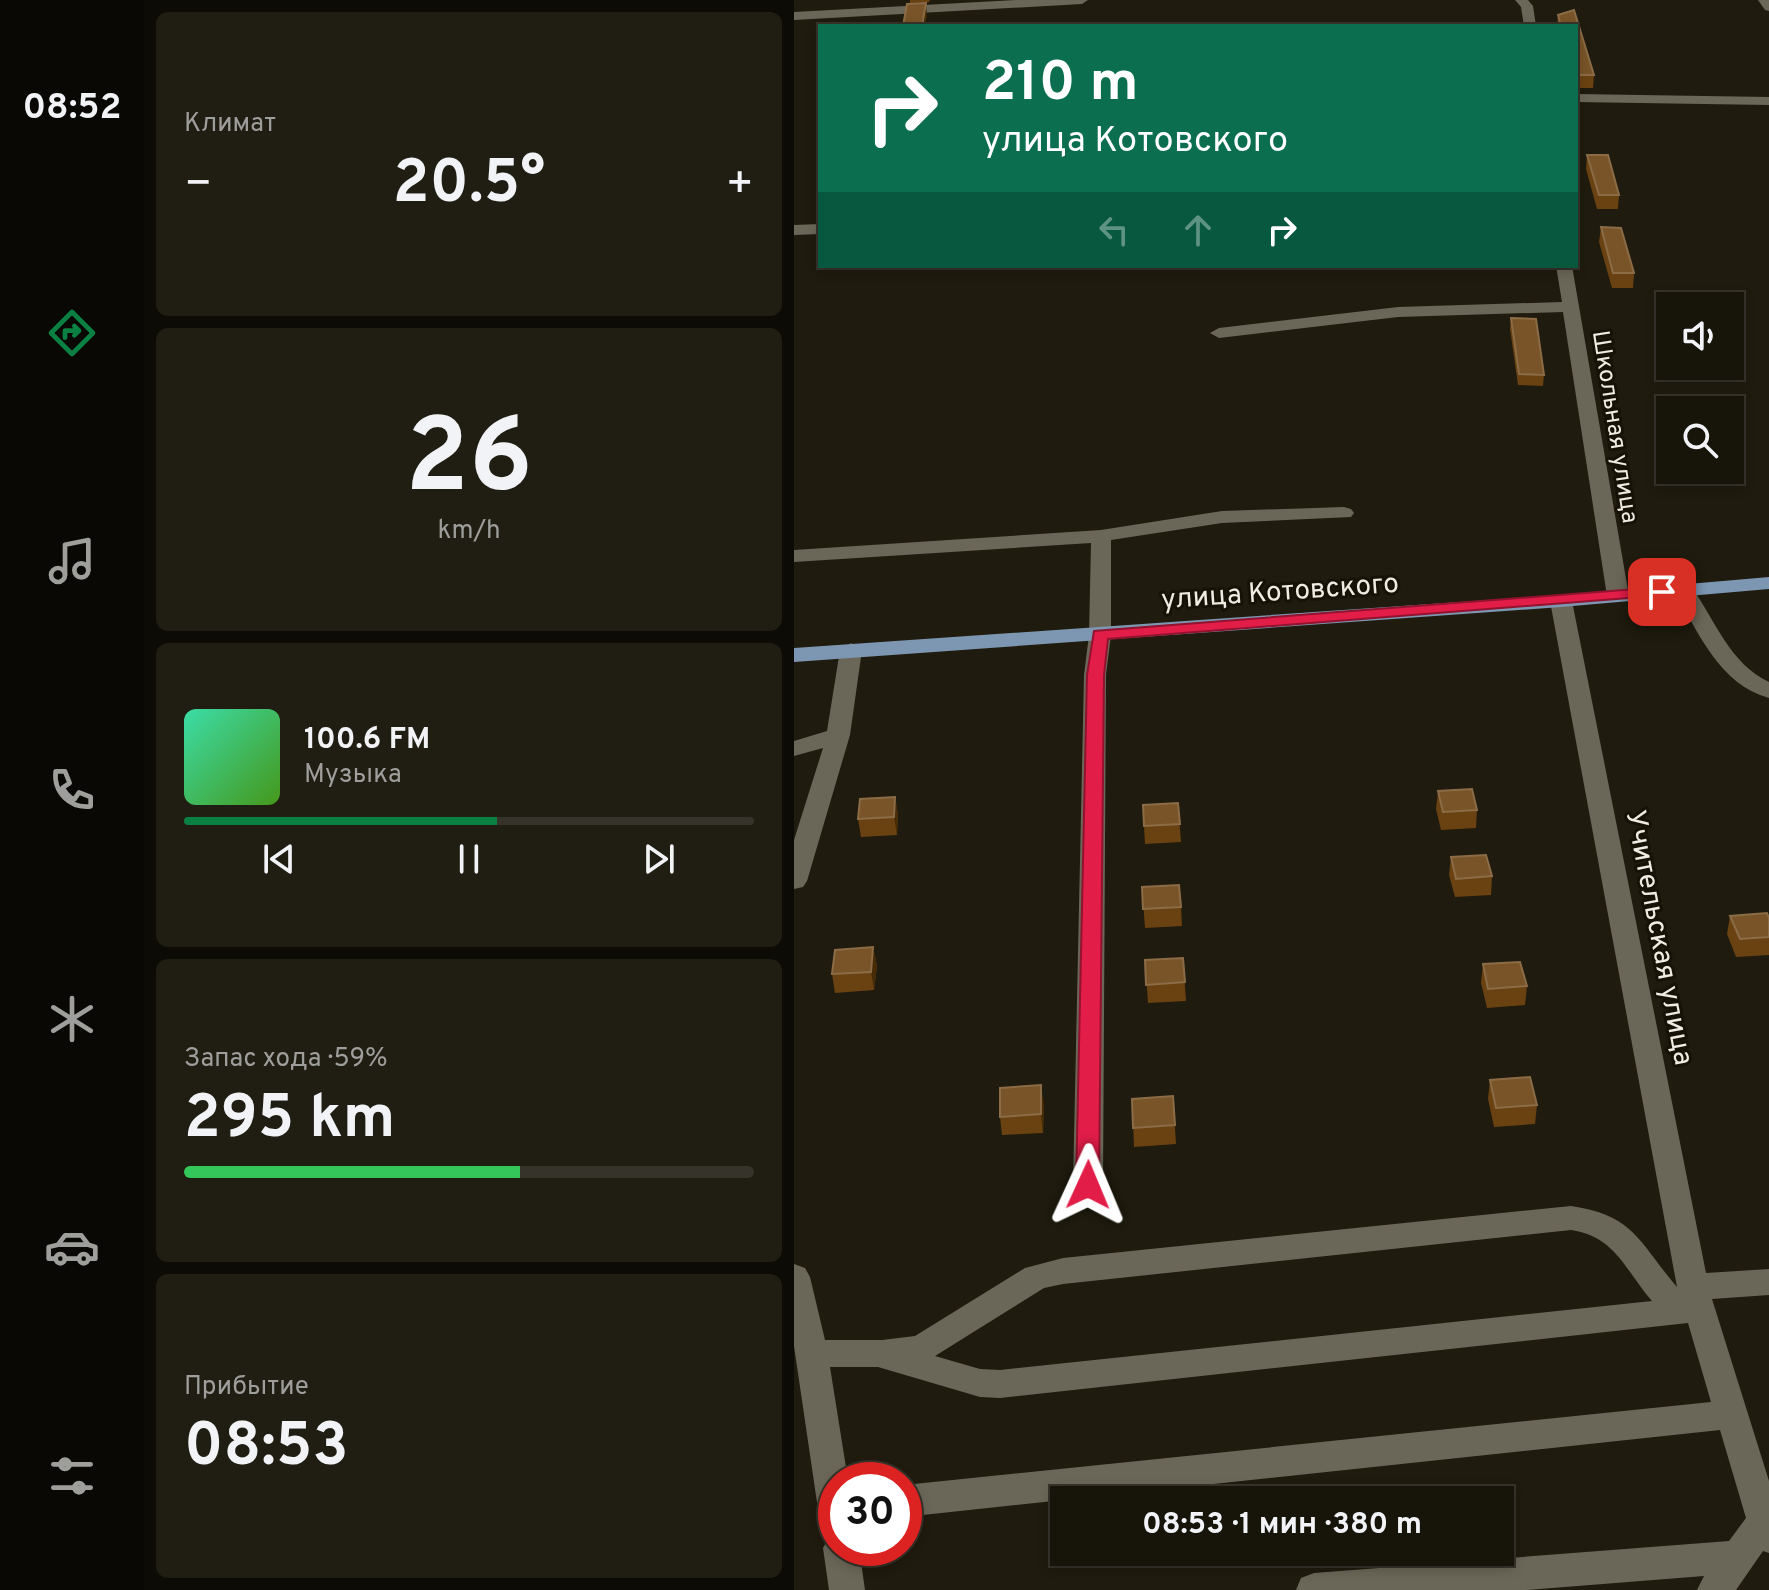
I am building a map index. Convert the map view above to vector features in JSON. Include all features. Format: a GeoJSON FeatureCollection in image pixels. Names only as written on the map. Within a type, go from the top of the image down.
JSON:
{"type":"FeatureCollection","features":[{"type":"Feature","properties":{"kind":"main road","name":"улица Котовского"},"geometry":{"type":"LineString","coordinates":[[794,655],[1561,601],[1769,583]]}},
{"type":"Feature","properties":{"kind":"street"},"geometry":{"type":"LineString","coordinates":[[794,16],[972,3],[1082,0]]}},
{"type":"Feature","properties":{"kind":"street"},"geometry":{"type":"LineString","coordinates":[[1521,0],[1527,6],[1530,24]]}},
{"type":"Feature","properties":{"kind":"street"},"geometry":{"type":"LineString","coordinates":[[1764,0],[1769,7]]}},
{"type":"Feature","properties":{"kind":"street"},"geometry":{"type":"LineString","coordinates":[[1578,98],[1769,101]]}},
{"type":"Feature","properties":{"kind":"street"},"geometry":{"type":"LineString","coordinates":[[794,230],[818,229]]}},
{"type":"Feature","properties":{"kind":"street","name":"Школьная улица"},"geometry":{"type":"LineString","coordinates":[[1564,268],[1618,596]]}},
{"type":"Feature","properties":{"kind":"street"},"geometry":{"type":"LineString","coordinates":[[1219,333],[1398,312],[1571,307]]}},
{"type":"Feature","properties":{"kind":"street"},"geometry":{"type":"LineString","coordinates":[[794,556],[1101,536],[1222,517],[1344,513]]}},
{"type":"Feature","properties":{"kind":"street"},"geometry":{"type":"LineString","coordinates":[[1088,1185],[1095,675],[1100,635],[1101,536]]}},
{"type":"Feature","properties":{"kind":"street"},"geometry":{"type":"LineString","coordinates":[[1684,590],[1717,646],[1744,679],[1769,691]]}},
{"type":"Feature","properties":{"kind":"street","name":"Учительская улица"},"geometry":{"type":"LineString","coordinates":[[1561,601],[1693,1302],[1767,1529]]}},
{"type":"Feature","properties":{"kind":"street"},"geometry":{"type":"LineString","coordinates":[[794,881],[838,735],[851,650]]}},
{"type":"Feature","properties":{"kind":"street"},"geometry":{"type":"LineString","coordinates":[[794,749],[838,735]]}},
{"type":"Feature","properties":{"kind":"street"},"geometry":{"type":"LineString","coordinates":[[812,1354],[902,1352],[934,1342],[1036,1277],[1063,1271],[1571,1218],[1593,1218],[1609,1226],[1624,1239],[1661,1294],[1693,1302]]}},
{"type":"Feature","properties":{"kind":"street"},"geometry":{"type":"LineString","coordinates":[[794,1277],[812,1354],[829,1462]]}},
{"type":"Feature","properties":{"kind":"street"},"geometry":{"type":"LineString","coordinates":[[878,1353],[980,1383],[1000,1384],[1693,1302],[1769,1282]]}},
{"type":"Feature","properties":{"kind":"street"},"geometry":{"type":"LineString","coordinates":[[922,1499],[1731,1414]]}},
{"type":"Feature","properties":{"kind":"street"},"geometry":{"type":"LineString","coordinates":[[1715,1590],[1738,1557],[1767,1529]]}},
{"type":"Feature","properties":{"kind":"street"},"geometry":{"type":"LineString","coordinates":[[1314,1590],[1738,1557]]}},
{"type":"Feature","properties":{"kind":"street"},"geometry":{"type":"LineString","coordinates":[[844,1566],[847,1590]]}},
{"type":"Feature","properties":{"kind":"building"},"geometry":{"type":"Polygon","coordinates":[[[926,3],[922,24],[903,24],[907,4],[926,3]]]}},
{"type":"Feature","properties":{"kind":"building"},"geometry":{"type":"Polygon","coordinates":[[[1574,10],[1594,75],[1578,75],[1578,24],[1560,24],[1558,15],[1574,10]]]}},
{"type":"Feature","properties":{"kind":"building"},"geometry":{"type":"Polygon","coordinates":[[[1587,155],[1608,155],[1619,195],[1599,195],[1587,155]]]}},
{"type":"Feature","properties":{"kind":"building"},"geometry":{"type":"Polygon","coordinates":[[[1601,227],[1621,228],[1634,273],[1613,273],[1601,227]]]}},
{"type":"Feature","properties":{"kind":"building"},"geometry":{"type":"Polygon","coordinates":[[[1511,318],[1536,319],[1544,375],[1519,374],[1511,318]]]}},
{"type":"Feature","properties":{"kind":"building"},"geometry":{"type":"Polygon","coordinates":[[[1472,789],[1477,810],[1443,812],[1438,791],[1472,789]]]}},
{"type":"Feature","properties":{"kind":"building"},"geometry":{"type":"Polygon","coordinates":[[[895,797],[894,817],[858,819],[860,799],[895,797]]]}},
{"type":"Feature","properties":{"kind":"building"},"geometry":{"type":"Polygon","coordinates":[[[1178,803],[1180,824],[1144,826],[1143,805],[1178,803]]]}},
{"type":"Feature","properties":{"kind":"building"},"geometry":{"type":"Polygon","coordinates":[[[1486,855],[1492,876],[1456,879],[1451,857],[1486,855]]]}},
{"type":"Feature","properties":{"kind":"building"},"geometry":{"type":"Polygon","coordinates":[[[1179,885],[1181,907],[1143,909],[1142,887],[1179,885]]]}},
{"type":"Feature","properties":{"kind":"building"},"geometry":{"type":"Polygon","coordinates":[[[1767,913],[1769,937],[1740,939],[1730,916],[1767,913]]]}},
{"type":"Feature","properties":{"kind":"building"},"geometry":{"type":"Polygon","coordinates":[[[873,947],[871,972],[832,974],[835,950],[873,947]]]}},
{"type":"Feature","properties":{"kind":"building"},"geometry":{"type":"Polygon","coordinates":[[[1183,958],[1185,982],[1146,985],[1145,960],[1183,958]]]}},
{"type":"Feature","properties":{"kind":"building"},"geometry":{"type":"Polygon","coordinates":[[[1520,962],[1527,986],[1488,989],[1483,964],[1520,962]]]}},
{"type":"Feature","properties":{"kind":"building"},"geometry":{"type":"Polygon","coordinates":[[[1530,1077],[1537,1105],[1496,1108],[1490,1080],[1530,1077]]]}},
{"type":"Feature","properties":{"kind":"building"},"geometry":{"type":"Polygon","coordinates":[[[1041,1085],[1041,1114],[1000,1117],[1000,1088],[1041,1085]]]}},
{"type":"Feature","properties":{"kind":"building"},"geometry":{"type":"Polygon","coordinates":[[[1173,1096],[1175,1125],[1133,1128],[1132,1099],[1173,1096]]]}},
{"type":"Feature","properties":{"kind":"route"},"geometry":{"type":"LineString","coordinates":[[1088,1185],[1095,675],[1100,635],[1662,592]]}}]}
